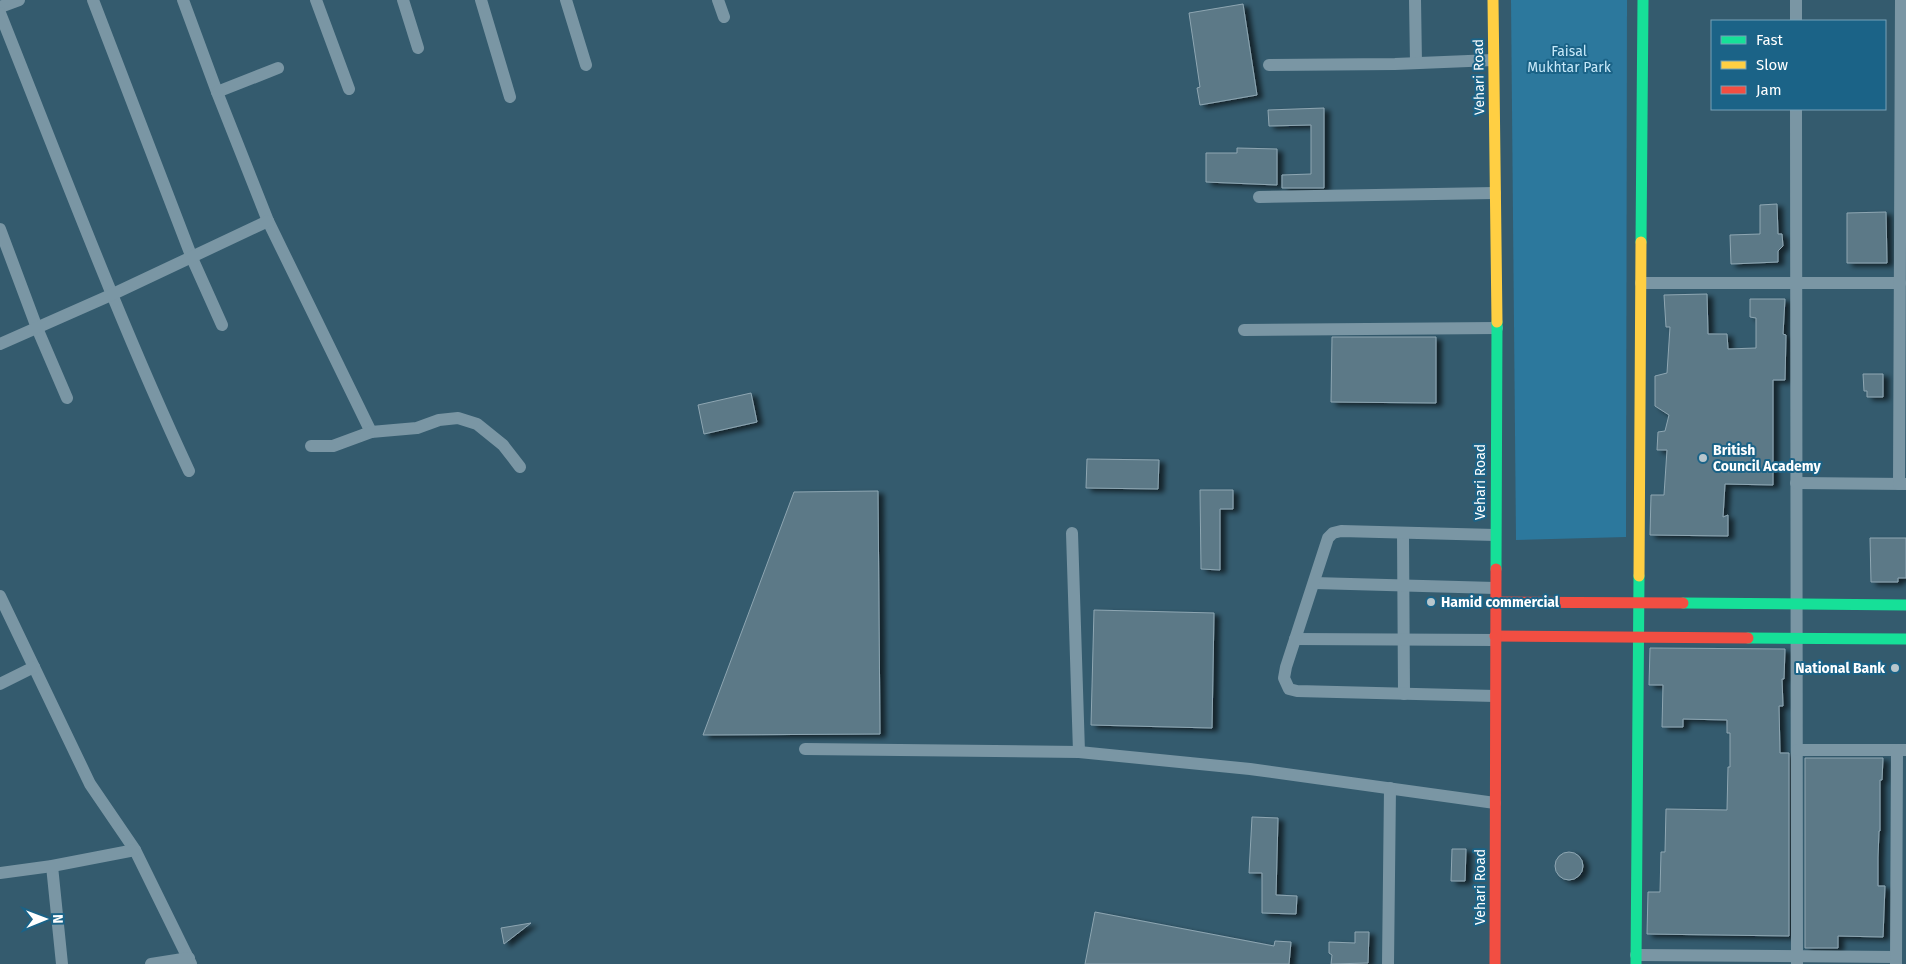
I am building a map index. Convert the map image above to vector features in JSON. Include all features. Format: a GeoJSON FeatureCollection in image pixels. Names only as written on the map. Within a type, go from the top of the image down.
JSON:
{"type":"FeatureCollection","features":[{"type":"Feature","properties":{"kind":"street"},"geometry":{"type":"LineString","coordinates":[[0,7],[19,0]]}},
{"type":"Feature","properties":{"kind":"street"},"geometry":{"type":"LineString","coordinates":[[93,0],[192,258],[222,325]]}},
{"type":"Feature","properties":{"kind":"street"},"geometry":{"type":"LineString","coordinates":[[183,0],[216,92],[268,221],[371,432]]}},
{"type":"Feature","properties":{"kind":"street"},"geometry":{"type":"LineString","coordinates":[[316,0],[348,88]]}},
{"type":"Feature","properties":{"kind":"street"},"geometry":{"type":"LineString","coordinates":[[403,0],[418,48]]}},
{"type":"Feature","properties":{"kind":"street"},"geometry":{"type":"LineString","coordinates":[[481,0],[510,97]]}},
{"type":"Feature","properties":{"kind":"street"},"geometry":{"type":"LineString","coordinates":[[566,0],[586,65]]}},
{"type":"Feature","properties":{"kind":"street"},"geometry":{"type":"LineString","coordinates":[[718,0],[724,17]]}},
{"type":"Feature","properties":{"kind":"street"},"geometry":{"type":"LineString","coordinates":[[1415,0],[1416,63]]}},
{"type":"Feature","properties":{"kind":"street","name":"Vehari Road"},"geometry":{"type":"LineString","coordinates":[[1493,0],[1496,193],[1495,964]]}},
{"type":"Feature","properties":{"kind":"street"},"geometry":{"type":"LineString","coordinates":[[1643,0],[1636,960],[1896,961],[1901,857],[1902,750],[1796,750]]}},
{"type":"Feature","properties":{"kind":"street"},"geometry":{"type":"LineString","coordinates":[[1796,0],[1796,20]]}},
{"type":"Feature","properties":{"kind":"street"},"geometry":{"type":"LineString","coordinates":[[1796,483],[1902,484],[1903,383],[1900,283],[1903,63],[1901,0]]}},
{"type":"Feature","properties":{"kind":"street"},"geometry":{"type":"LineString","coordinates":[[0,12],[112,295],[159,407],[189,471]]}},
{"type":"Feature","properties":{"kind":"street"},"geometry":{"type":"LineString","coordinates":[[1269,65],[1493,60]]}},
{"type":"Feature","properties":{"kind":"street"},"geometry":{"type":"LineString","coordinates":[[216,92],[278,68]]}},
{"type":"Feature","properties":{"kind":"street"},"geometry":{"type":"LineString","coordinates":[[1796,110],[1795,639],[1797,960]]}},
{"type":"Feature","properties":{"kind":"street"},"geometry":{"type":"LineString","coordinates":[[1259,197],[1496,193]]}},
{"type":"Feature","properties":{"kind":"street"},"geometry":{"type":"LineString","coordinates":[[0,344],[112,295],[268,221]]}},
{"type":"Feature","properties":{"kind":"street"},"geometry":{"type":"LineString","coordinates":[[0,229],[67,398]]}},
{"type":"Feature","properties":{"kind":"street"},"geometry":{"type":"LineString","coordinates":[[1641,283],[1900,283]]}},
{"type":"Feature","properties":{"kind":"street"},"geometry":{"type":"LineString","coordinates":[[1244,330],[1496,328]]}},
{"type":"Feature","properties":{"kind":"street"},"geometry":{"type":"LineString","coordinates":[[311,446],[333,446],[371,432],[417,428],[439,420],[458,418],[477,424],[503,445],[520,467]]}},
{"type":"Feature","properties":{"kind":"street"},"geometry":{"type":"LineString","coordinates":[[1495,535],[1341,531],[1333,533],[1328,538],[1284,678],[1289,689],[1297,691],[1495,696]]}},
{"type":"Feature","properties":{"kind":"street"},"geometry":{"type":"LineString","coordinates":[[1072,533],[1079,752]]}},
{"type":"Feature","properties":{"kind":"street"},"geometry":{"type":"LineString","coordinates":[[1404,533],[1404,694]]}},
{"type":"Feature","properties":{"kind":"street"},"geometry":{"type":"LineString","coordinates":[[1314,583],[1495,588]]}},
{"type":"Feature","properties":{"kind":"street"},"geometry":{"type":"LineString","coordinates":[[0,596],[90,784],[135,850],[190,961],[151,964]]}},
{"type":"Feature","properties":{"kind":"street"},"geometry":{"type":"LineString","coordinates":[[1495,602],[1906,605]]}},
{"type":"Feature","properties":{"kind":"street"},"geometry":{"type":"LineString","coordinates":[[1295,639],[1404,640],[1638,637],[1906,639]]}},
{"type":"Feature","properties":{"kind":"street"},"geometry":{"type":"LineString","coordinates":[[0,684],[34,667]]}},
{"type":"Feature","properties":{"kind":"street"},"geometry":{"type":"LineString","coordinates":[[805,749],[1079,752],[1250,769],[1495,803]]}},
{"type":"Feature","properties":{"kind":"street"},"geometry":{"type":"LineString","coordinates":[[1388,964],[1390,788]]}},
{"type":"Feature","properties":{"kind":"street"},"geometry":{"type":"LineString","coordinates":[[0,873],[52,866],[135,850]]}},
{"type":"Feature","properties":{"kind":"street"},"geometry":{"type":"LineString","coordinates":[[52,866],[62,964]]}},
{"type":"Feature","properties":{"kind":"green space","name":"Faisal Mukhtar Park"},"geometry":{"type":"Polygon","coordinates":[[[1511,0],[1627,0],[1626,537],[1516,540],[1511,0]]]}},
{"type":"Feature","properties":{"kind":"building"},"geometry":{"type":"Polygon","coordinates":[[[1243,4],[1257,95],[1200,105],[1197,88],[1200,87],[1189,13],[1243,4]]]}},
{"type":"Feature","properties":{"kind":"building"},"geometry":{"type":"Polygon","coordinates":[[[1324,108],[1324,188],[1282,188],[1282,175],[1311,174],[1311,125],[1269,126],[1268,110],[1324,108]]]}},
{"type":"Feature","properties":{"kind":"building"},"geometry":{"type":"Polygon","coordinates":[[[1237,148],[1277,149],[1277,185],[1206,182],[1206,153],[1237,153],[1237,148]]]}},
{"type":"Feature","properties":{"kind":"building"},"geometry":{"type":"Polygon","coordinates":[[[1777,204],[1778,234],[1782,234],[1783,246],[1778,251],[1778,262],[1731,264],[1730,235],[1760,234],[1760,205],[1777,204]]]}},
{"type":"Feature","properties":{"kind":"building"},"geometry":{"type":"Polygon","coordinates":[[[1886,212],[1887,263],[1847,263],[1847,213],[1886,212]]]}},
{"type":"Feature","properties":{"kind":"building"},"geometry":{"type":"Polygon","coordinates":[[[1707,294],[1708,334],[1727,334],[1728,349],[1756,348],[1756,318],[1750,317],[1750,299],[1785,299],[1783,334],[1786,335],[1785,380],[1773,380],[1773,485],[1725,484],[1723,517],[1728,515],[1728,536],[1650,535],[1651,495],[1664,495],[1667,450],[1657,450],[1658,432],[1665,431],[1669,415],[1655,406],[1655,376],[1667,373],[1670,327],[1666,327],[1664,295],[1707,294]]]}},
{"type":"Feature","properties":{"kind":"building"},"geometry":{"type":"Polygon","coordinates":[[[1332,337],[1436,337],[1436,403],[1331,402],[1332,337]]]}},
{"type":"Feature","properties":{"kind":"building"},"geometry":{"type":"Polygon","coordinates":[[[1863,374],[1883,374],[1883,397],[1867,397],[1867,391],[1864,391],[1863,374]]]}},
{"type":"Feature","properties":{"kind":"building"},"geometry":{"type":"Polygon","coordinates":[[[751,393],[757,422],[704,434],[698,405],[751,393]]]}},
{"type":"Feature","properties":{"kind":"building"},"geometry":{"type":"Polygon","coordinates":[[[1087,459],[1159,460],[1158,489],[1086,488],[1087,459]]]}},
{"type":"Feature","properties":{"kind":"building"},"geometry":{"type":"Polygon","coordinates":[[[1200,490],[1233,490],[1233,509],[1220,509],[1220,570],[1201,569],[1200,490]]]}},
{"type":"Feature","properties":{"kind":"building"},"geometry":{"type":"Polygon","coordinates":[[[878,491],[880,734],[703,735],[794,492],[878,491]]]}},
{"type":"Feature","properties":{"kind":"building"},"geometry":{"type":"Polygon","coordinates":[[[1870,538],[1906,538],[1906,578],[1898,578],[1898,582],[1871,582],[1870,538]]]}},
{"type":"Feature","properties":{"kind":"building"},"geometry":{"type":"Polygon","coordinates":[[[1094,610],[1214,613],[1212,728],[1091,725],[1094,610]]]}},
{"type":"Feature","properties":{"kind":"building"},"geometry":{"type":"Polygon","coordinates":[[[1650,648],[1785,649],[1784,679],[1782,679],[1783,706],[1779,706],[1780,753],[1789,753],[1789,936],[1647,934],[1648,892],[1660,892],[1661,852],[1665,852],[1666,809],[1727,810],[1728,767],[1730,767],[1730,733],[1727,733],[1727,720],[1683,719],[1683,727],[1662,727],[1663,685],[1649,685],[1650,648]]]}},
{"type":"Feature","properties":{"kind":"building"},"geometry":{"type":"Polygon","coordinates":[[[1805,758],[1883,758],[1882,780],[1880,780],[1878,886],[1885,886],[1883,937],[1838,936],[1838,948],[1805,948],[1805,758]]]}},
{"type":"Feature","properties":{"kind":"building"},"geometry":{"type":"Polygon","coordinates":[[[1252,817],[1278,818],[1276,895],[1297,896],[1296,914],[1262,913],[1262,873],[1249,873],[1252,817]]]}},
{"type":"Feature","properties":{"kind":"building"},"geometry":{"type":"Polygon","coordinates":[[[1452,849],[1466,849],[1465,881],[1451,881],[1452,849]]]}},
{"type":"Feature","properties":{"kind":"building"},"geometry":{"type":"Polygon","coordinates":[[[1569,852],[1579,856],[1583,866],[1579,876],[1569,880],[1559,876],[1555,866],[1559,856],[1569,852]]]}},
{"type":"Feature","properties":{"kind":"building"},"geometry":{"type":"Polygon","coordinates":[[[1095,912],[1274,946],[1275,941],[1291,942],[1289,964],[1085,964],[1095,912]]]}},
{"type":"Feature","properties":{"kind":"building"},"geometry":{"type":"Polygon","coordinates":[[[531,923],[504,944],[501,928],[531,923]]]}},
{"type":"Feature","properties":{"kind":"building"},"geometry":{"type":"Polygon","coordinates":[[[1355,932],[1369,932],[1368,963],[1331,964],[1332,955],[1329,953],[1329,942],[1355,943],[1355,932]]]}},
{"type":"Feature","properties":{"kind":"traffic: fast"},"geometry":{"type":"LineString","coordinates":[[1641,242],[1643,0]]}},
{"type":"Feature","properties":{"kind":"traffic: fast"},"geometry":{"type":"LineString","coordinates":[[1496,569],[1497,322]]}},
{"type":"Feature","properties":{"kind":"traffic: fast"},"geometry":{"type":"LineString","coordinates":[[1636,964],[1639,576]]}},
{"type":"Feature","properties":{"kind":"traffic: fast"},"geometry":{"type":"LineString","coordinates":[[1683,603],[1906,605]]}},
{"type":"Feature","properties":{"kind":"traffic: fast"},"geometry":{"type":"LineString","coordinates":[[1748,638],[1906,639]]}},
{"type":"Feature","properties":{"kind":"traffic: slow"},"geometry":{"type":"LineString","coordinates":[[1493,0],[1497,322]]}},
{"type":"Feature","properties":{"kind":"traffic: slow"},"geometry":{"type":"LineString","coordinates":[[1639,576],[1641,242]]}},
{"type":"Feature","properties":{"kind":"traffic: jam"},"geometry":{"type":"LineString","coordinates":[[1495,964],[1496,569]]}},
{"type":"Feature","properties":{"kind":"traffic: jam"},"geometry":{"type":"LineString","coordinates":[[1495,602],[1683,603]]}},
{"type":"Feature","properties":{"kind":"traffic: jam"},"geometry":{"type":"LineString","coordinates":[[1495,636],[1748,638]]}},
{"type":"Feature","properties":{"kind":"place","name":"British Council Academy"},"geometry":{"type":"Point","coordinates":[1703,458]}},
{"type":"Feature","properties":{"kind":"place","name":"Hamid commercial"},"geometry":{"type":"Point","coordinates":[1431,602]}},
{"type":"Feature","properties":{"kind":"place","name":"National Bank"},"geometry":{"type":"Point","coordinates":[1895,668]}}]}
